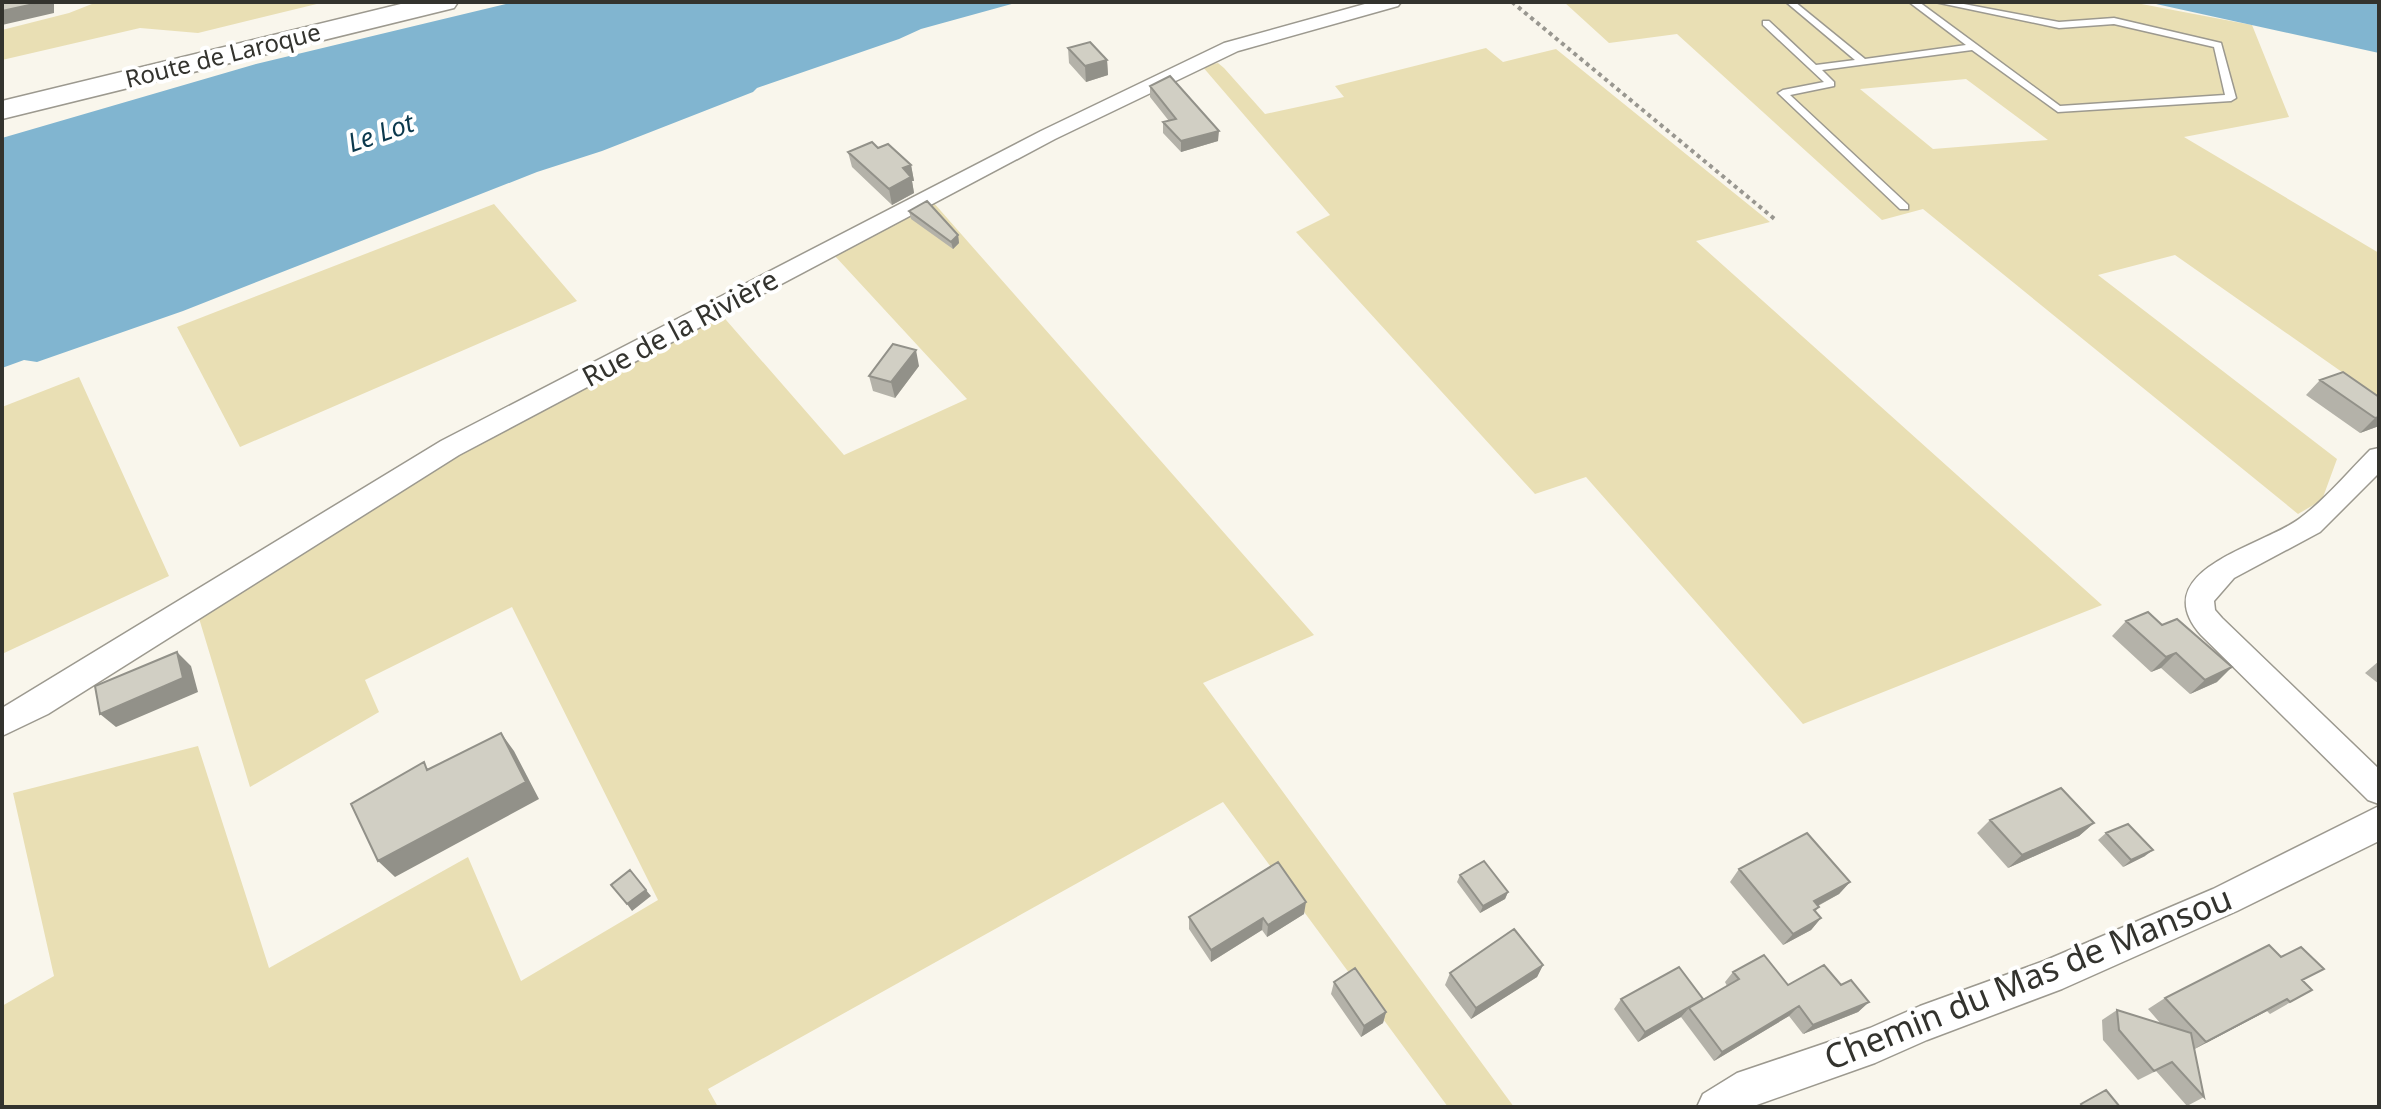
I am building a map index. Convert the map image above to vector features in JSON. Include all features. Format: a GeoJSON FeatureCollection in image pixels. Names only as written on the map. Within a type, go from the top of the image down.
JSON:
{"type":"FeatureCollection","features":[{"type":"Feature","properties":{"kind":"main road"},"geometry":{"type":"LineString","coordinates":[[2,83],[353,2]]}},
{"type":"Feature","properties":{"kind":"main road","name":"Route de Laroque"},"geometry":{"type":"LineString","coordinates":[[2,110],[444,2]]}},
{"type":"Feature","properties":{"kind":"street","name":"Rue de la Rivière"},"geometry":{"type":"LineString","coordinates":[[2,723],[37,705],[450,448],[1048,135],[1231,47],[1392,2]]}},
{"type":"Feature","properties":{"kind":"street"},"geometry":{"type":"LineString","coordinates":[[2379,457],[2328,512],[2297,534],[2228,570],[2204,589],[2199,603],[2201,615],[2216,631],[2379,790]]}},
{"type":"Feature","properties":{"kind":"street","name":"Chemin du Mas de Mansou"},"geometry":{"type":"LineString","coordinates":[[1716,1107],[1750,1086],[1875,1045],[1920,1024],[2049,977],[2225,900],[2372,828],[2379,821]]}},
{"type":"Feature","properties":{"kind":"lane"},"geometry":{"type":"LineString","coordinates":[[1790,2],[1863,62]]}},
{"type":"Feature","properties":{"kind":"lane"},"geometry":{"type":"LineString","coordinates":[[1913,2],[2058,109],[2231,98],[2218,45],[2114,21],[2059,25],[1939,2]]}},
{"type":"Feature","properties":{"kind":"lane"},"geometry":{"type":"LineString","coordinates":[[1766,23],[1831,84],[1783,93],[1904,207]]}},
{"type":"Feature","properties":{"kind":"lane"},"geometry":{"type":"LineString","coordinates":[[1815,68],[1974,47]]}},
{"type":"Feature","properties":{"kind":"path"},"geometry":{"type":"LineString","coordinates":[[1512,2],[1777,221]]}},
{"type":"Feature","properties":{"kind":"shaded area"},"geometry":{"type":"Polygon","coordinates":[[[97,2],[325,2],[198,33],[140,28],[2,60],[2,30],[69,13],[97,2]]]}},
{"type":"Feature","properties":{"kind":"shaded area"},"geometry":{"type":"Polygon","coordinates":[[[1564,2],[2131,2],[2252,25],[2289,117],[2184,137],[2379,253],[2379,398],[2175,255],[2098,275],[2337,459],[2322,500],[2298,514],[1923,209],[1882,220],[1677,34],[1609,43],[1564,2]],[[1966,79],[1860,89],[1933,149],[2048,140],[1966,79]]]}},
{"type":"Feature","properties":{"kind":"shaded area"},"geometry":{"type":"Polygon","coordinates":[[[1486,48],[1503,62],[1556,49],[1770,222],[1696,241],[2102,605],[1803,724],[1586,477],[1535,494],[1296,232],[1330,215],[1202,66],[1218,63],[1265,114],[1344,97],[1335,86],[1486,48]]]}},
{"type":"Feature","properties":{"kind":"shaded area"},"geometry":{"type":"Polygon","coordinates":[[[933,202],[1314,635],[1203,683],[1514,1107],[1448,1107],[1223,802],[708,1089],[718,1107],[2,1107],[2,1006],[54,976],[13,793],[198,746],[269,968],[468,857],[521,981],[658,900],[512,607],[365,680],[379,712],[250,787],[198,615],[475,444],[720,313],[844,455],[967,399],[834,255],[933,202]]]}},
{"type":"Feature","properties":{"kind":"shaded area"},"geometry":{"type":"Polygon","coordinates":[[[494,204],[577,301],[240,447],[177,327],[494,204]]]}},
{"type":"Feature","properties":{"kind":"shaded area"},"geometry":{"type":"Polygon","coordinates":[[[79,377],[169,576],[2,654],[2,407],[79,377]]]}},
{"type":"Feature","properties":{"kind":"water","name":"Le Lot"},"geometry":{"type":"Polygon","coordinates":[[[514,2],[1019,2],[921,29],[757,88],[602,151],[537,172],[183,311],[37,362],[24,360],[2,368],[2,138],[256,64],[514,2]]]}},
{"type":"Feature","properties":{"kind":"water"},"geometry":{"type":"Polygon","coordinates":[[[2147,2],[2379,2],[2379,53],[2147,2]]]}},
{"type":"Feature","properties":{"kind":"building"},"geometry":{"type":"Polygon","coordinates":[[[2,2],[43,2],[2,11],[2,2]]]}},
{"type":"Feature","properties":{"kind":"building"},"geometry":{"type":"Polygon","coordinates":[[[1090,42],[1107,60],[1085,66],[1068,48],[1090,42]]]}},
{"type":"Feature","properties":{"kind":"building"},"geometry":{"type":"Polygon","coordinates":[[[1170,76],[1219,131],[1181,141],[1163,122],[1176,119],[1150,86],[1170,76]]]}},
{"type":"Feature","properties":{"kind":"building"},"geometry":{"type":"Polygon","coordinates":[[[872,142],[878,148],[888,144],[911,165],[903,168],[911,177],[889,189],[848,152],[872,142]]]}},
{"type":"Feature","properties":{"kind":"building"},"geometry":{"type":"Polygon","coordinates":[[[927,201],[958,235],[951,242],[909,211],[927,201]]]}},
{"type":"Feature","properties":{"kind":"building"},"geometry":{"type":"Polygon","coordinates":[[[893,344],[916,350],[891,382],[869,376],[893,344]]]}},
{"type":"Feature","properties":{"kind":"building"},"geometry":{"type":"Polygon","coordinates":[[[2343,372],[2379,397],[2379,417],[2375,418],[2320,380],[2343,372]]]}},
{"type":"Feature","properties":{"kind":"building"},"geometry":{"type":"Polygon","coordinates":[[[2148,612],[2162,625],[2177,619],[2232,667],[2205,680],[2176,653],[2166,657],[2126,621],[2148,612]]]}},
{"type":"Feature","properties":{"kind":"building"},"geometry":{"type":"Polygon","coordinates":[[[177,652],[183,678],[100,714],[95,686],[177,652]]]}},
{"type":"Feature","properties":{"kind":"building"},"geometry":{"type":"Polygon","coordinates":[[[501,733],[526,782],[378,861],[351,804],[424,762],[427,770],[501,733]]]}},
{"type":"Feature","properties":{"kind":"building"},"geometry":{"type":"Polygon","coordinates":[[[2061,788],[2094,823],[2022,855],[1990,820],[2061,788]]]}},
{"type":"Feature","properties":{"kind":"building"},"geometry":{"type":"Polygon","coordinates":[[[2128,824],[2153,850],[2131,860],[2106,833],[2128,824]]]}},
{"type":"Feature","properties":{"kind":"building"},"geometry":{"type":"Polygon","coordinates":[[[1807,833],[1850,882],[1814,901],[1819,907],[1814,910],[1821,918],[1793,934],[1739,869],[1807,833]]]}},
{"type":"Feature","properties":{"kind":"building"},"geometry":{"type":"Polygon","coordinates":[[[1484,861],[1508,892],[1483,906],[1460,875],[1484,861]]]}},
{"type":"Feature","properties":{"kind":"building"},"geometry":{"type":"Polygon","coordinates":[[[1278,862],[1306,902],[1268,925],[1263,918],[1211,950],[1189,917],[1278,862]]]}},
{"type":"Feature","properties":{"kind":"building"},"geometry":{"type":"Polygon","coordinates":[[[630,870],[646,890],[627,904],[611,885],[630,870]]]}},
{"type":"Feature","properties":{"kind":"building"},"geometry":{"type":"Polygon","coordinates":[[[1514,929],[1543,965],[1476,1008],[1450,973],[1514,929]]]}},
{"type":"Feature","properties":{"kind":"building"},"geometry":{"type":"Polygon","coordinates":[[[2269,945],[2281,957],[2301,947],[2324,969],[2302,980],[2312,990],[2290,1002],[2287,999],[2206,1042],[2165,998],[2269,945]]]}},
{"type":"Feature","properties":{"kind":"building"},"geometry":{"type":"Polygon","coordinates":[[[1764,955],[1788,985],[1824,965],[1841,985],[1851,980],[1869,1002],[1813,1025],[1799,1006],[1722,1052],[1689,1008],[1739,979],[1733,972],[1764,955]]]}},
{"type":"Feature","properties":{"kind":"building"},"geometry":{"type":"Polygon","coordinates":[[[1679,967],[1703,999],[1645,1032],[1621,999],[1679,967]]]}},
{"type":"Feature","properties":{"kind":"building"},"geometry":{"type":"Polygon","coordinates":[[[1355,968],[1386,1012],[1364,1026],[1334,982],[1355,968]]]}},
{"type":"Feature","properties":{"kind":"building"},"geometry":{"type":"Polygon","coordinates":[[[2117,1010],[2191,1033],[2204,1097],[2172,1062],[2154,1071],[2119,1030],[2117,1010]]]}},
{"type":"Feature","properties":{"kind":"building"},"geometry":{"type":"Polygon","coordinates":[[[2106,1090],[2120,1107],[2083,1107],[2081,1104],[2106,1090]]]}}]}
